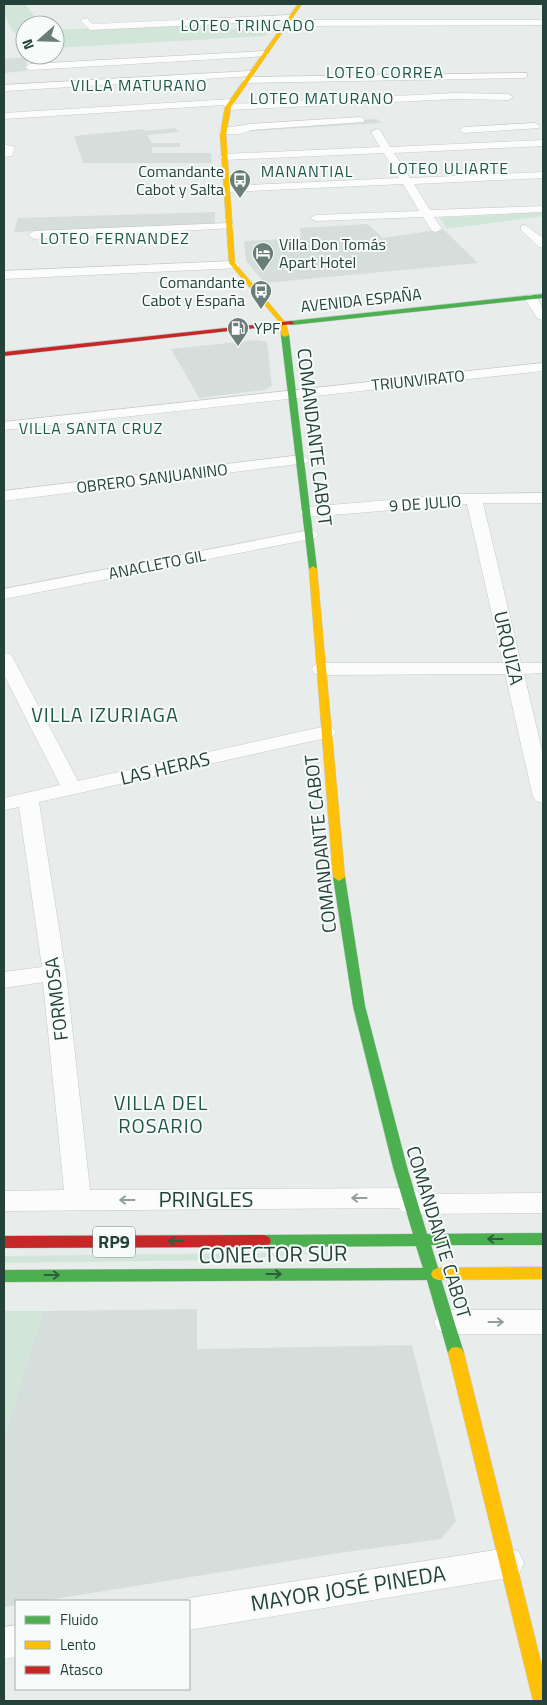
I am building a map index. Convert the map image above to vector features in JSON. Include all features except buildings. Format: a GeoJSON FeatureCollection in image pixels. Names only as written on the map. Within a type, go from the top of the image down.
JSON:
{"type":"FeatureCollection","features":[{"type":"Feature","properties":{"kind":"main road"},"geometry":{"type":"LineString","coordinates":[[234,266],[232,263],[223,131],[230,102],[294,14]]}},
{"type":"Feature","properties":{"kind":"main road","name":"COMANDANTE CABOT"},"geometry":{"type":"LineString","coordinates":[[234,266],[284,328],[310,535],[339,875],[351,961],[360,1006],[409,1201],[448,1322],[542,1701]]}},
{"type":"Feature","properties":{"kind":"main road","name":"AVENIDA ESPAÑA"},"geometry":{"type":"LineString","coordinates":[[4,360],[538,300]]}},
{"type":"Feature","properties":{"kind":"main road","name":"AVENIDA ESPAÑA"},"geometry":{"type":"LineString","coordinates":[[4,354],[284,328]]}},
{"type":"Feature","properties":{"kind":"main road","name":"CONECTOR SUR"},"geometry":{"type":"LineString","coordinates":[[4,1242],[543,1239]]}},
{"type":"Feature","properties":{"kind":"main road","name":"CONECTOR SUR"},"geometry":{"type":"LineString","coordinates":[[4,1276],[432,1272],[543,1273]]}},
{"type":"Feature","properties":{"kind":"street"},"geometry":{"type":"LineString","coordinates":[[236,24],[294,14]]}},
{"type":"Feature","properties":{"kind":"street"},"geometry":{"type":"LineString","coordinates":[[84,20],[90,27],[294,14],[543,23]]}},
{"type":"Feature","properties":{"kind":"street"},"geometry":{"type":"LineString","coordinates":[[30,67],[265,54]]}},
{"type":"Feature","properties":{"kind":"street"},"geometry":{"type":"LineString","coordinates":[[169,59],[182,78]]}},
{"type":"Feature","properties":{"kind":"street"},"geometry":{"type":"LineString","coordinates":[[75,64],[84,84]]}},
{"type":"Feature","properties":{"kind":"street"},"geometry":{"type":"LineString","coordinates":[[4,116],[84,84],[182,78],[524,75]]}},
{"type":"Feature","properties":{"kind":"street"},"geometry":{"type":"LineString","coordinates":[[4,88],[41,100],[230,102],[455,96],[508,97]]}},
{"type":"Feature","properties":{"kind":"street"},"geometry":{"type":"LineString","coordinates":[[230,102],[420,92],[422,95]]}},
{"type":"Feature","properties":{"kind":"street"},"geometry":{"type":"LineString","coordinates":[[223,131],[244,130],[248,127],[360,120]]}},
{"type":"Feature","properties":{"kind":"street"},"geometry":{"type":"LineString","coordinates":[[464,130],[534,124],[543,134]]}},
{"type":"Feature","properties":{"kind":"street"},"geometry":{"type":"LineString","coordinates":[[376,132],[436,229]]}},
{"type":"Feature","properties":{"kind":"street"},"geometry":{"type":"LineString","coordinates":[[224,157],[543,143]]}},
{"type":"Feature","properties":{"kind":"street"},"geometry":{"type":"LineString","coordinates":[[4,147],[10,147],[8,154],[4,154]]}},
{"type":"Feature","properties":{"kind":"street"},"geometry":{"type":"LineString","coordinates":[[226,189],[543,175]]}},
{"type":"Feature","properties":{"kind":"street"},"geometry":{"type":"LineString","coordinates":[[316,218],[543,208]]}},
{"type":"Feature","properties":{"kind":"street"},"geometry":{"type":"LineString","coordinates":[[34,235],[229,226]]}},
{"type":"Feature","properties":{"kind":"street"},"geometry":{"type":"LineString","coordinates":[[525,228],[543,244]]}},
{"type":"Feature","properties":{"kind":"street"},"geometry":{"type":"LineString","coordinates":[[4,275],[234,266]]}},
{"type":"Feature","properties":{"kind":"street"},"geometry":{"type":"LineString","coordinates":[[538,300],[543,316]]}},
{"type":"Feature","properties":{"kind":"street","name":"TRIUNVIRATO"},"geometry":{"type":"LineString","coordinates":[[4,426],[543,367]]}},
{"type":"Feature","properties":{"kind":"street","name":"OBRERO SANJUANINO"},"geometry":{"type":"LineString","coordinates":[[4,496],[300,460]]}},
{"type":"Feature","properties":{"kind":"street","name":"9 DE JULIO"},"geometry":{"type":"LineString","coordinates":[[307,512],[474,499],[543,498]]}},
{"type":"Feature","properties":{"kind":"street","name":"URQUIZA"},"geometry":{"type":"LineString","coordinates":[[474,499],[543,797]]}},
{"type":"Feature","properties":{"kind":"street","name":"ANACLETO GIL"},"geometry":{"type":"LineString","coordinates":[[4,594],[310,535]]}},
{"type":"Feature","properties":{"kind":"street"},"geometry":{"type":"LineString","coordinates":[[4,658],[72,789]]}},
{"type":"Feature","properties":{"kind":"street"},"geometry":{"type":"LineString","coordinates":[[321,669],[543,668]]}},
{"type":"Feature","properties":{"kind":"street","name":"LAS HERAS"},"geometry":{"type":"LineString","coordinates":[[4,804],[326,732]]}},
{"type":"Feature","properties":{"kind":"street","name":"FORMOSA"},"geometry":{"type":"LineString","coordinates":[[28,798],[54,973],[78,1200]]}},
{"type":"Feature","properties":{"kind":"street"},"geometry":{"type":"LineString","coordinates":[[4,980],[54,973]]}},
{"type":"Feature","properties":{"kind":"street","name":"PRINGLES"},"geometry":{"type":"LineString","coordinates":[[4,1201],[409,1201],[543,1203]]}},
{"type":"Feature","properties":{"kind":"street"},"geometry":{"type":"LineString","coordinates":[[448,1322],[543,1322]]}},
{"type":"Feature","properties":{"kind":"street","name":"MAYOR JOSÉ PINEDA"},"geometry":{"type":"LineString","coordinates":[[190,1614],[508,1563]]}},
{"type":"Feature","properties":{"kind":"shaded area"},"geometry":{"type":"Polygon","coordinates":[[[15,58],[15,65],[26,65],[26,71],[4,73],[4,59],[15,58]]]}},
{"type":"Feature","properties":{"kind":"shaded area"},"geometry":{"type":"Polygon","coordinates":[[[377,119],[381,123],[236,132],[236,127],[377,119]]]}},
{"type":"Feature","properties":{"kind":"shaded area"},"geometry":{"type":"Polygon","coordinates":[[[175,128],[179,132],[147,135],[152,143],[180,143],[180,147],[152,147],[152,153],[211,153],[212,163],[83,163],[74,136],[143,129],[145,131],[175,128]]]}},
{"type":"Feature","properties":{"kind":"shaded area"},"geometry":{"type":"Polygon","coordinates":[[[215,212],[215,224],[14,232],[18,218],[215,212]]]}},
{"type":"Feature","properties":{"kind":"shaded area"},"geometry":{"type":"Polygon","coordinates":[[[368,224],[383,238],[443,229],[478,263],[265,283],[246,261],[244,241],[301,238],[300,228],[368,224]]]}},
{"type":"Feature","properties":{"kind":"shaded area"},"geometry":{"type":"Polygon","coordinates":[[[256,340],[267,342],[272,386],[265,390],[199,398],[171,349],[256,340]]]}},
{"type":"Feature","properties":{"kind":"shaded area"},"geometry":{"type":"Polygon","coordinates":[[[197,1309],[197,1349],[412,1345],[456,1521],[441,1539],[339,1553],[48,1600],[15,1600],[15,1605],[4,1607],[4,1438],[43,1311],[197,1309]]]}},
{"type":"Feature","properties":{"kind":"green space"},"geometry":{"type":"Polygon","coordinates":[[[4,4],[25,4],[33,15],[15,15],[15,32],[4,10],[4,4]]]}},
{"type":"Feature","properties":{"kind":"green space"},"geometry":{"type":"Polygon","coordinates":[[[224,22],[228,29],[271,29],[266,36],[65,47],[65,30],[224,22]]]}},
{"type":"Feature","properties":{"kind":"green space"},"geometry":{"type":"Polygon","coordinates":[[[543,212],[543,216],[447,229],[440,218],[543,212]]]}},
{"type":"Feature","properties":{"kind":"green space"},"geometry":{"type":"Polygon","coordinates":[[[354,1252],[227,1260],[4,1263],[4,1256],[354,1252]]]}},
{"type":"Feature","properties":{"kind":"green space"},"geometry":{"type":"Polygon","coordinates":[[[4,1311],[43,1311],[4,1438],[4,1311]]]}},
{"type":"Feature","properties":{"kind":"traffic: fast"},"geometry":{"type":"LineString","coordinates":[[291,323],[543,296]]}},
{"type":"Feature","properties":{"kind":"traffic: fast"},"geometry":{"type":"LineString","coordinates":[[285,335],[313,569]]}},
{"type":"Feature","properties":{"kind":"traffic: fast"},"geometry":{"type":"LineString","coordinates":[[339,877],[359,1006],[400,1167],[456,1353]]}},
{"type":"Feature","properties":{"kind":"traffic: fast"},"geometry":{"type":"LineString","coordinates":[[264,1241],[543,1239]]}},
{"type":"Feature","properties":{"kind":"traffic: fast"},"geometry":{"type":"LineString","coordinates":[[4,1276],[438,1274]]}},
{"type":"Feature","properties":{"kind":"traffic: slow"},"geometry":{"type":"LineString","coordinates":[[285,335],[283,323],[232,263],[223,135],[228,107],[300,4]]}},
{"type":"Feature","properties":{"kind":"traffic: slow"},"geometry":{"type":"LineString","coordinates":[[313,569],[339,877]]}},
{"type":"Feature","properties":{"kind":"traffic: slow"},"geometry":{"type":"LineString","coordinates":[[438,1274],[543,1273]]}},
{"type":"Feature","properties":{"kind":"traffic: slow"},"geometry":{"type":"LineString","coordinates":[[456,1353],[542,1701]]}},
{"type":"Feature","properties":{"kind":"traffic: jam"},"geometry":{"type":"LineString","coordinates":[[4,354],[291,323]]}},
{"type":"Feature","properties":{"kind":"traffic: jam"},"geometry":{"type":"LineString","coordinates":[[4,1242],[264,1241]]}},
{"type":"Feature","properties":{"kind":"place","name":"Comandante Cabot y Salta"},"geometry":{"type":"Point","coordinates":[240,199]}},
{"type":"Feature","properties":{"kind":"place","name":"Villa Don Tomás Apart Hotel"},"geometry":{"type":"Point","coordinates":[263,272]}},
{"type":"Feature","properties":{"kind":"place","name":"Comandante Cabot y España"},"geometry":{"type":"Point","coordinates":[261,310]}},
{"type":"Feature","properties":{"kind":"place","name":"YPF"},"geometry":{"type":"Point","coordinates":[238,347]}},
{"type":"Feature","properties":{"kind":"district","name":"LOTEO TRINCADO"},"geometry":{"type":"Point","coordinates":[248,25]}},
{"type":"Feature","properties":{"kind":"district","name":"LOTEO CORREA"},"geometry":{"type":"Point","coordinates":[385,72]}},
{"type":"Feature","properties":{"kind":"district","name":"VILLA MATURANO"},"geometry":{"type":"Point","coordinates":[139,85]}},
{"type":"Feature","properties":{"kind":"district","name":"LOTEO MATURANO"},"geometry":{"type":"Point","coordinates":[322,98]}},
{"type":"Feature","properties":{"kind":"district","name":"LOTEO ULIARTE"},"geometry":{"type":"Point","coordinates":[449,168]}},
{"type":"Feature","properties":{"kind":"district","name":"MANANTIAL"},"geometry":{"type":"Point","coordinates":[307,171]}},
{"type":"Feature","properties":{"kind":"district","name":"LOTEO FERNANDEZ"},"geometry":{"type":"Point","coordinates":[115,238]}},
{"type":"Feature","properties":{"kind":"district","name":"VILLA SANTA CRUZ"},"geometry":{"type":"Point","coordinates":[91,428]}},
{"type":"Feature","properties":{"kind":"district","name":"VILLA IZURIAGA"},"geometry":{"type":"Point","coordinates":[105,715]}},
{"type":"Feature","properties":{"kind":"district","name":"VILLA DEL ROSARIO"},"geometry":{"type":"Point","coordinates":[161,1114]}}]}
